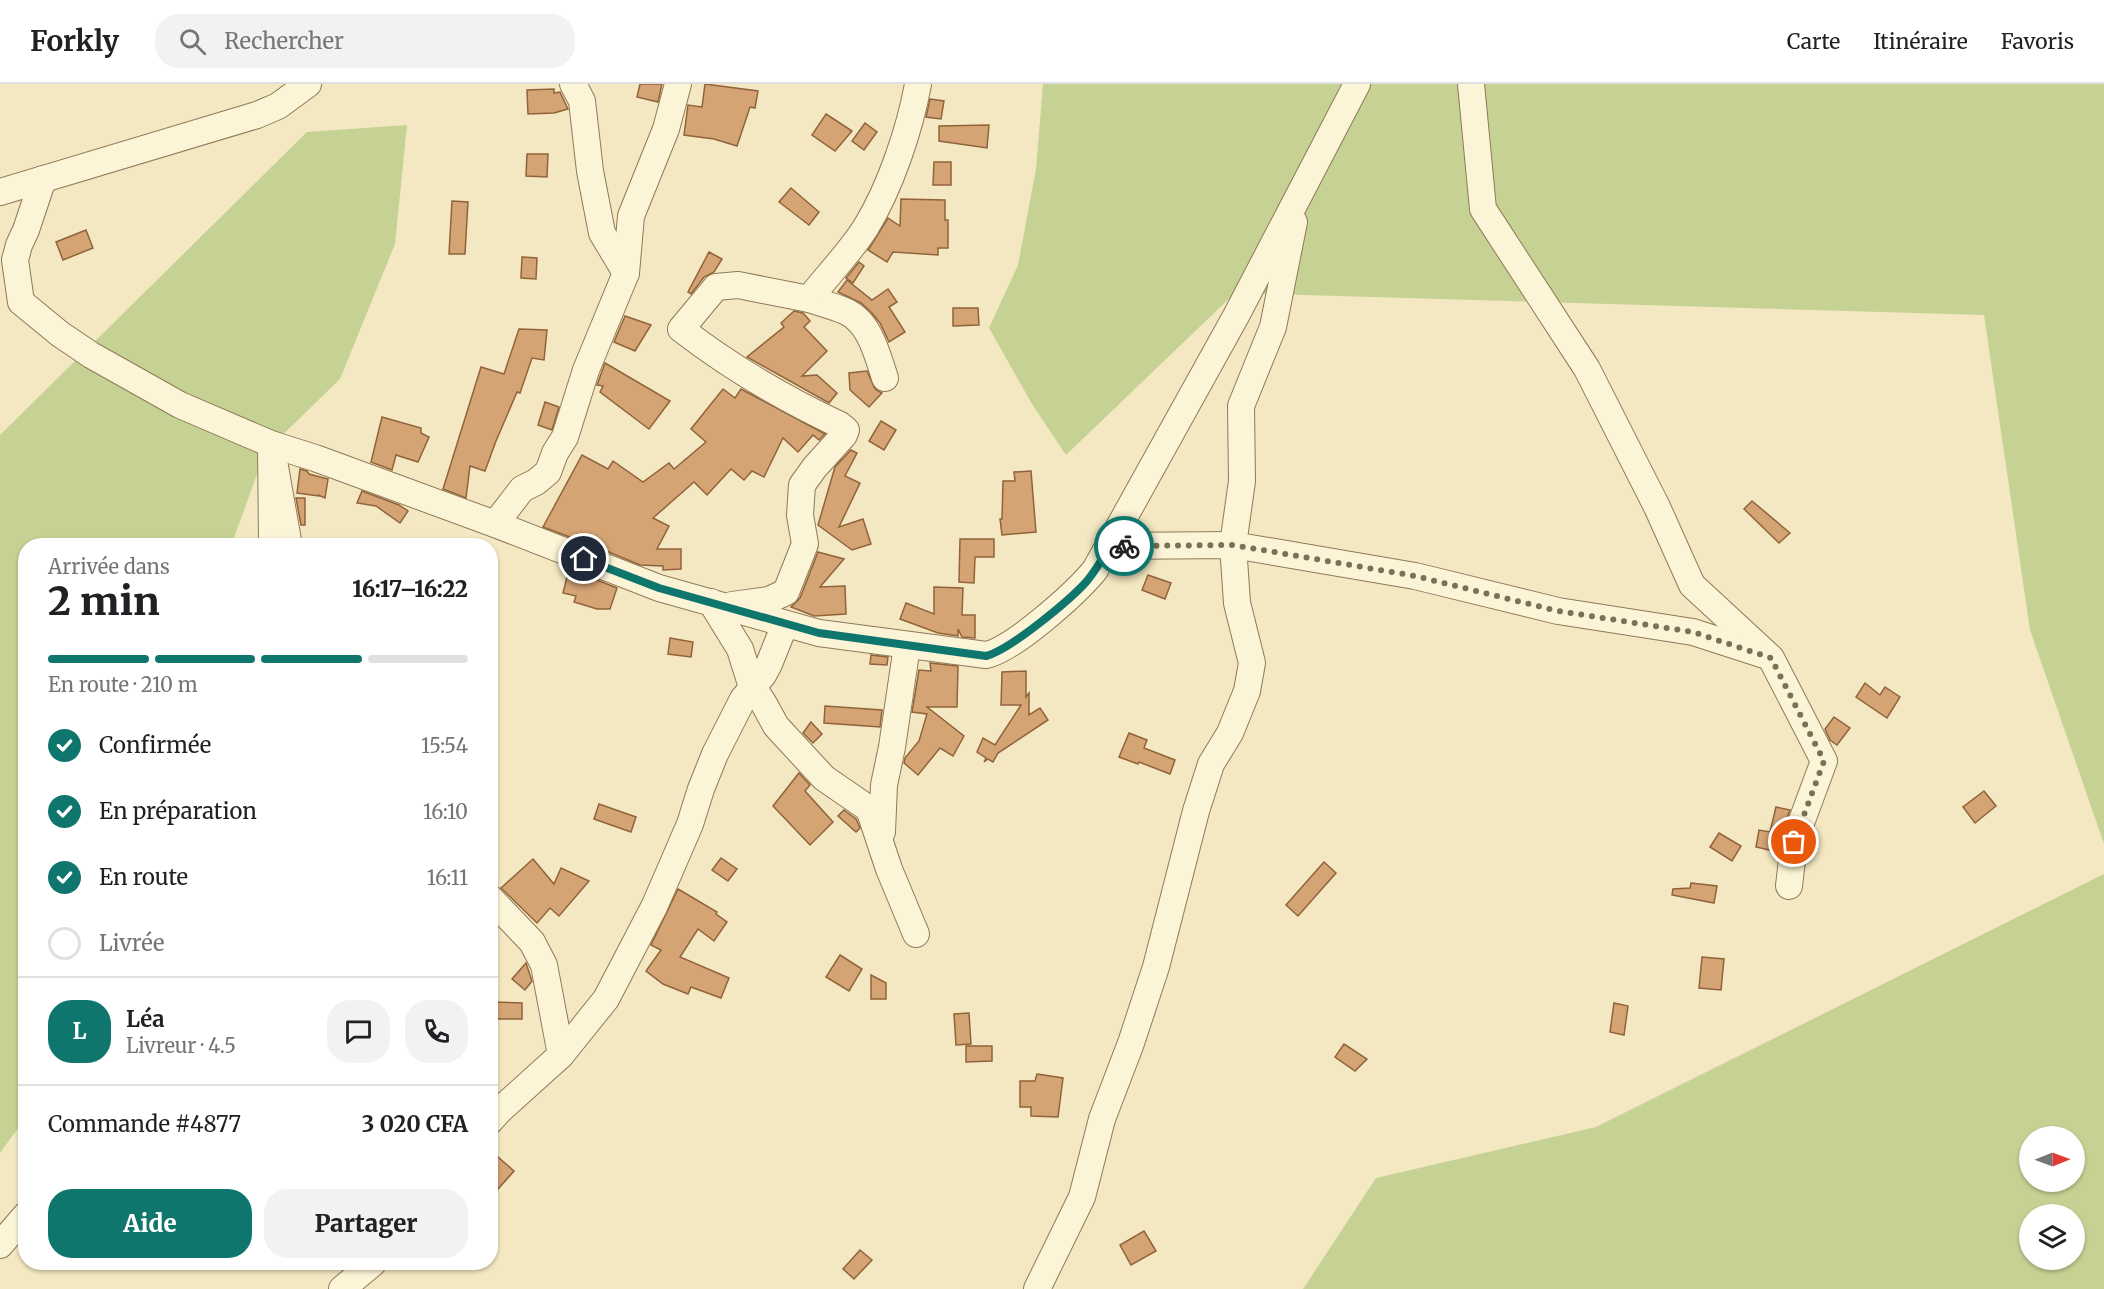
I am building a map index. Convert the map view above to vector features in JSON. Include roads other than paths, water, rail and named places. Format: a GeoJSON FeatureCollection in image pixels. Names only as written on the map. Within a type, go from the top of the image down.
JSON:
{"type":"FeatureCollection","features":[{"type":"Feature","properties":{"kind":"street"},"geometry":{"type":"LineString","coordinates":[[0,192],[257,115],[278,106],[308,84]]}},
{"type":"Feature","properties":{"kind":"street"},"geometry":{"type":"LineString","coordinates":[[573,84],[582,101],[590,171],[602,233],[626,273]]}},
{"type":"Feature","properties":{"kind":"street"},"geometry":{"type":"LineString","coordinates":[[495,524],[522,489],[536,482],[548,472],[555,453],[565,437],[586,370],[626,273],[631,216],[666,129],[678,84]]}},
{"type":"Feature","properties":{"kind":"street"},"geometry":{"type":"LineString","coordinates":[[809,299],[866,227],[885,187],[912,117],[918,84]]}},
{"type":"Feature","properties":{"kind":"street"},"geometry":{"type":"LineString","coordinates":[[43,179],[15,260],[21,302],[60,334],[101,361],[180,405],[271,444],[495,524],[659,588],[819,633],[986,656],[1020,637],[1085,583],[1110,546],[1236,316],[1357,84]]}},
{"type":"Feature","properties":{"kind":"street"},"geometry":{"type":"LineString","coordinates":[[1471,84],[1483,208],[1587,369],[1657,507],[1692,585],[1771,658],[1824,761],[1794,842],[1789,886]]}},
{"type":"Feature","properties":{"kind":"street"},"geometry":{"type":"LineString","coordinates":[[1037,1289],[1082,1197],[1102,1119],[1131,1043],[1156,967],[1196,811],[1211,764],[1230,733],[1247,691],[1252,663],[1238,603],[1233,545],[1242,481],[1241,406],[1273,327],[1300,192]]}},
{"type":"Feature","properties":{"kind":"street"},"geometry":{"type":"LineString","coordinates":[[711,602],[738,605],[769,600],[786,592],[805,544],[800,514],[802,485],[846,430],[796,404],[681,329],[716,287],[738,285],[809,299],[847,311],[861,323],[870,338],[885,378]]}},
{"type":"Feature","properties":{"kind":"street"},"geometry":{"type":"LineString","coordinates":[[271,444],[272,538]]}},
{"type":"Feature","properties":{"kind":"street"},"geometry":{"type":"LineString","coordinates":[[271,444],[289,538]]}},
{"type":"Feature","properties":{"kind":"street"},"geometry":{"type":"LineString","coordinates":[[1110,546],[1233,545],[1415,576],[1558,611],[1693,632],[1771,658]]}},
{"type":"Feature","properties":{"kind":"street"},"geometry":{"type":"LineString","coordinates":[[711,602],[740,649],[752,688],[776,726],[824,778],[868,809],[889,869],[916,934]]}},
{"type":"Feature","properties":{"kind":"street"},"geometry":{"type":"LineString","coordinates":[[498,1112],[561,1055],[606,999],[668,875],[690,824],[700,789],[742,699],[769,664],[785,624]]}},
{"type":"Feature","properties":{"kind":"street"},"geometry":{"type":"LineString","coordinates":[[889,869],[882,829],[884,785],[907,646]]}},
{"type":"Feature","properties":{"kind":"street"},"geometry":{"type":"LineString","coordinates":[[498,906],[532,942],[544,965],[561,1055]]}},
{"type":"Feature","properties":{"kind":"street"},"geometry":{"type":"LineString","coordinates":[[0,1245],[18,1224]]}},
{"type":"Feature","properties":{"kind":"street"},"geometry":{"type":"LineString","coordinates":[[342,1289],[365,1270]]}}]}
